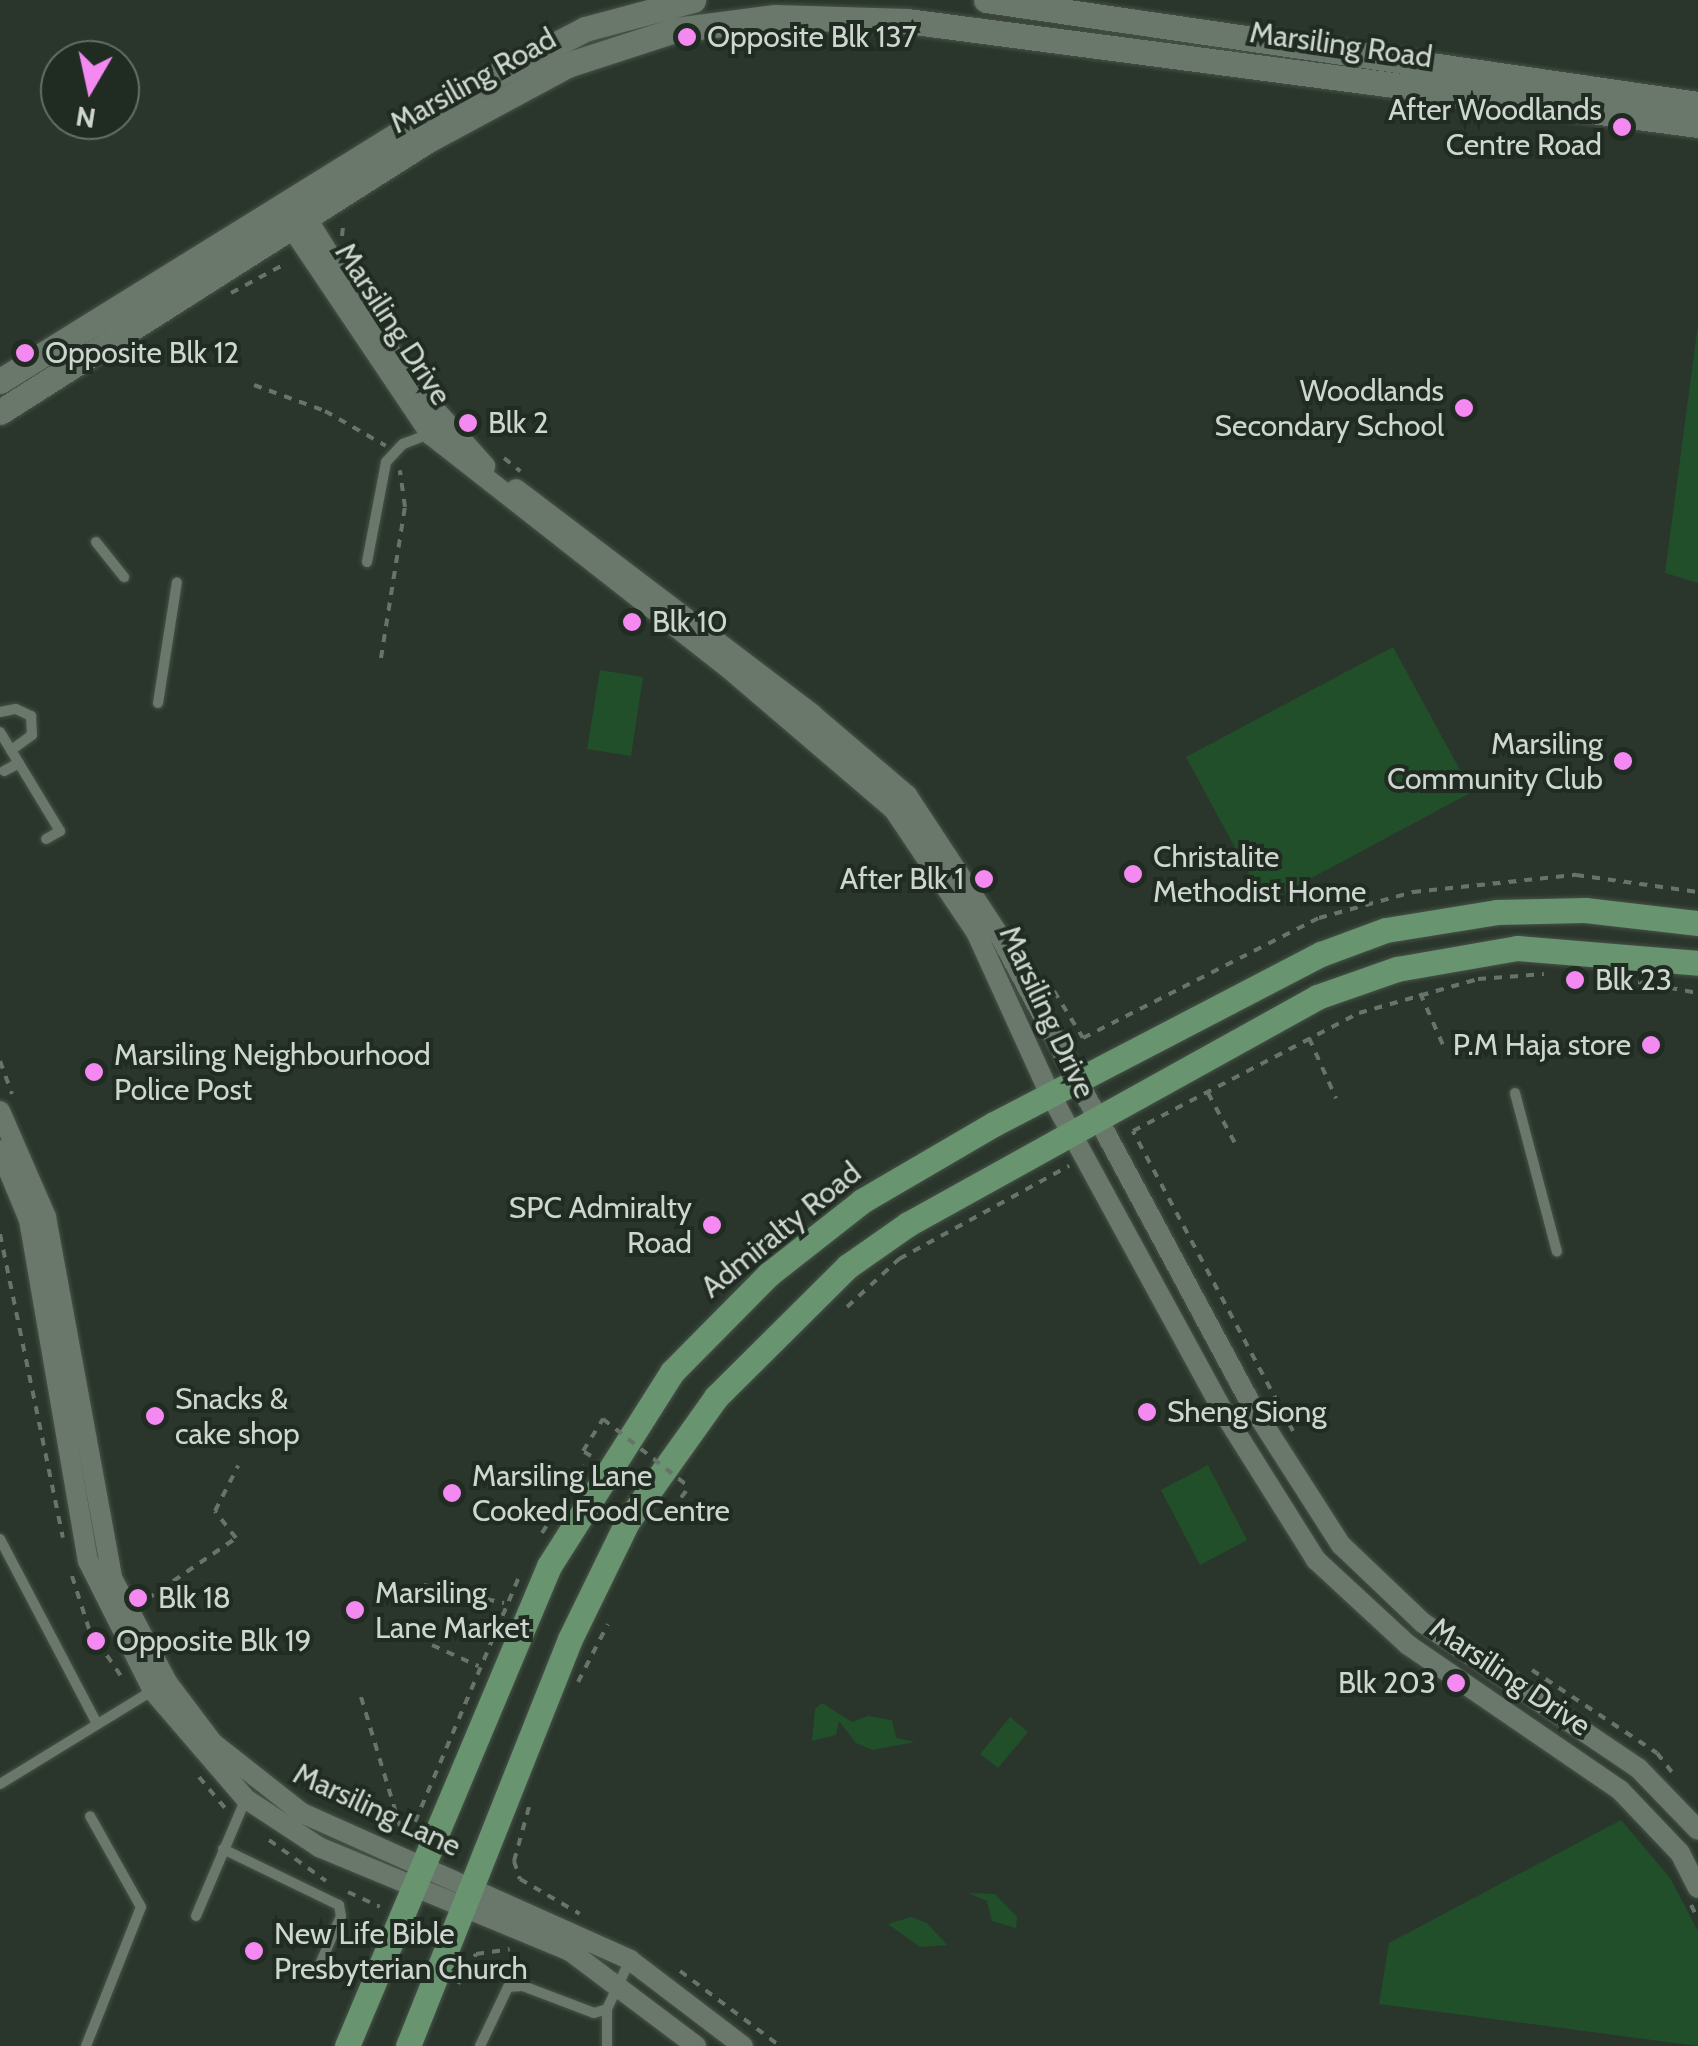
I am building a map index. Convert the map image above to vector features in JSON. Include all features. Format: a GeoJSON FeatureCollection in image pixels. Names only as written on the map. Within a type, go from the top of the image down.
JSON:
{"type":"FeatureCollection","features":[{"type":"Feature","properties":{"kind":"main road","name":"Admiralty Road"},"geometry":{"type":"LineString","coordinates":[[347,2046],[548,1566],[672,1372],[713,1325],[819,1232],[1076,1077],[1257,984],[1386,930],[1540,910],[1698,923]]}},
{"type":"Feature","properties":{"kind":"main road"},"geometry":{"type":"LineString","coordinates":[[408,2046],[596,1579],[636,1509],[716,1398],[848,1266],[908,1224],[1317,997],[1397,969],[1517,948],[1698,963]]}},
{"type":"Feature","properties":{"kind":"street","name":"Marsiling Road"},"geometry":{"type":"LineString","coordinates":[[0,412],[293,213],[556,42],[692,0]]}},
{"type":"Feature","properties":{"kind":"street","name":"Marsiling Road"},"geometry":{"type":"LineString","coordinates":[[986,0],[1698,104]]}},
{"type":"Feature","properties":{"kind":"street","name":"Marsiling Road"},"geometry":{"type":"LineString","coordinates":[[0,380],[293,213],[567,65],[676,30],[775,16],[954,26],[1698,124]]}},
{"type":"Feature","properties":{"kind":"street","name":"Marsiling Drive"},"geometry":{"type":"LineString","coordinates":[[293,213],[435,428],[894,810],[976,932],[1049,1092],[1227,1418],[1283,1514],[1346,1591],[1408,1644],[1620,1790],[1680,1853],[1698,1888]]}},
{"type":"Feature","properties":{"kind":"street","name":"Marsiling Drive"},"geometry":{"type":"LineString","coordinates":[[435,428],[812,714],[906,795],[1001,938],[1252,1406],[1341,1544],[1392,1596],[1638,1768],[1698,1830]]}},
{"type":"Feature","properties":{"kind":"street","name":"Marsiling Lane"},"geometry":{"type":"LineString","coordinates":[[0,1111],[46,1217],[48,1286]]}},
{"type":"Feature","properties":{"kind":"street","name":"Marsiling Lane"},"geometry":{"type":"LineString","coordinates":[[0,1150],[29,1220],[48,1286],[82,1483],[112,1578],[160,1687],[213,1742],[249,1788],[416,1875],[630,1960],[743,2046]]}},
{"type":"Feature","properties":{"kind":"street","name":"Marsiling Lane"},"geometry":{"type":"LineString","coordinates":[[467,1896],[570,1951],[696,2046]]}},
{"type":"Feature","properties":{"kind":"lane"},"geometry":{"type":"LineString","coordinates":[[367,562],[386,462],[404,444],[435,428]]}},
{"type":"Feature","properties":{"kind":"lane"},"geometry":{"type":"LineString","coordinates":[[96,542],[124,577]]}},
{"type":"Feature","properties":{"kind":"lane"},"geometry":{"type":"LineString","coordinates":[[158,703],[176,582]]}},
{"type":"Feature","properties":{"kind":"lane"},"geometry":{"type":"LineString","coordinates":[[0,712],[16,709],[31,716],[32,735],[11,750]]}},
{"type":"Feature","properties":{"kind":"lane"},"geometry":{"type":"LineString","coordinates":[[0,732],[60,831],[46,838]]}},
{"type":"Feature","properties":{"kind":"lane"},"geometry":{"type":"LineString","coordinates":[[4,771],[19,763]]}},
{"type":"Feature","properties":{"kind":"lane"},"geometry":{"type":"LineString","coordinates":[[1515,1093],[1558,1252]]}},
{"type":"Feature","properties":{"kind":"lane"},"geometry":{"type":"LineString","coordinates":[[1227,1418],[1252,1406]]}},
{"type":"Feature","properties":{"kind":"lane"},"geometry":{"type":"LineString","coordinates":[[0,1538],[97,1724]]}},
{"type":"Feature","properties":{"kind":"lane"},"geometry":{"type":"LineString","coordinates":[[0,1784],[160,1687]]}},
{"type":"Feature","properties":{"kind":"lane"},"geometry":{"type":"LineString","coordinates":[[196,1916],[249,1788]]}},
{"type":"Feature","properties":{"kind":"lane"},"geometry":{"type":"LineString","coordinates":[[86,2046],[140,1907],[90,1816]]}},
{"type":"Feature","properties":{"kind":"lane"},"geometry":{"type":"LineString","coordinates":[[223,1849],[339,1906],[341,1916],[321,1962]]}},
{"type":"Feature","properties":{"kind":"lane"},"geometry":{"type":"LineString","coordinates":[[607,2046],[607,2009],[630,1960]]}},
{"type":"Feature","properties":{"kind":"lane"},"geometry":{"type":"LineString","coordinates":[[480,2046],[508,1987],[523,1986],[594,2014],[607,2009]]}},
{"type":"Feature","properties":{"kind":"path"},"geometry":{"type":"LineString","coordinates":[[340,248],[342,226]]}},
{"type":"Feature","properties":{"kind":"path"},"geometry":{"type":"LineString","coordinates":[[490,448],[534,483]]}},
{"type":"Feature","properties":{"kind":"path"},"geometry":{"type":"LineString","coordinates":[[1301,1445],[1132,1131],[1309,1038],[1420,992],[1478,979],[1560,974]]}},
{"type":"Feature","properties":{"kind":"path"},"geometry":{"type":"LineString","coordinates":[[1624,980],[1698,993]]}},
{"type":"Feature","properties":{"kind":"path"},"geometry":{"type":"LineString","coordinates":[[1420,992],[1443,1045]]}},
{"type":"Feature","properties":{"kind":"path"},"geometry":{"type":"LineString","coordinates":[[1309,1038],[1336,1098]]}},
{"type":"Feature","properties":{"kind":"path"},"geometry":{"type":"LineString","coordinates":[[1208,1092],[1236,1144]]}},
{"type":"Feature","properties":{"kind":"path"},"geometry":{"type":"LineString","coordinates":[[846,1307],[899,1259],[1072,1164],[1081,1182]]}},
{"type":"Feature","properties":{"kind":"path"},"geometry":{"type":"LineString","coordinates":[[592,1456],[582,1451],[603,1419],[689,1486],[662,1523],[654,1518]]}},
{"type":"Feature","properties":{"kind":"path"},"geometry":{"type":"LineString","coordinates":[[142,1601],[236,1538],[215,1511],[238,1466]]}},
{"type":"Feature","properties":{"kind":"path"},"geometry":{"type":"LineString","coordinates":[[424,1584],[504,1603]]}},
{"type":"Feature","properties":{"kind":"path"},"geometry":{"type":"LineString","coordinates":[[432,1645],[478,1666]]}},
{"type":"Feature","properties":{"kind":"path"},"geometry":{"type":"LineString","coordinates":[[1526,1667],[1656,1753],[1688,1791]]}},
{"type":"Feature","properties":{"kind":"path"},"geometry":{"type":"LineString","coordinates":[[360,1697],[400,1826]]}},
{"type":"Feature","properties":{"kind":"path"},"geometry":{"type":"LineString","coordinates":[[383,1829],[415,1822]]}},
{"type":"Feature","properties":{"kind":"green space"},"geometry":{"type":"Polygon","coordinates":[[[1698,324],[1698,583],[1665,573],[1698,324]]]}},
{"type":"Feature","properties":{"kind":"green space"},"geometry":{"type":"Polygon","coordinates":[[[1393,647],[1472,792],[1265,903],[1186,757],[1393,647]]]}},
{"type":"Feature","properties":{"kind":"green space"},"geometry":{"type":"Polygon","coordinates":[[[600,670],[643,677],[631,756],[587,749],[600,670]]]}},
{"type":"Feature","properties":{"kind":"green space"},"geometry":{"type":"Polygon","coordinates":[[[1208,1465],[1247,1540],[1200,1565],[1161,1490],[1208,1465]]]}},
{"type":"Feature","properties":{"kind":"green space"},"geometry":{"type":"Polygon","coordinates":[[[822,1703],[852,1722],[868,1716],[892,1720],[896,1738],[915,1742],[872,1750],[856,1743],[839,1721],[836,1735],[812,1741],[815,1709],[822,1703]]]}},
{"type":"Feature","properties":{"kind":"green space"},"geometry":{"type":"Polygon","coordinates":[[[1010,1717],[1028,1732],[998,1768],[980,1754],[1010,1717]]]}},
{"type":"Feature","properties":{"kind":"green space"},"geometry":{"type":"Polygon","coordinates":[[[1621,1820],[1670,1878],[1698,1931],[1698,2046],[1379,2004],[1389,1943],[1621,1820]]]}},
{"type":"Feature","properties":{"kind":"green space"},"geometry":{"type":"Polygon","coordinates":[[[968,1893],[995,1894],[1017,1917],[1016,1928],[992,1921],[987,1901],[968,1893]]]}},
{"type":"Feature","properties":{"kind":"green space"},"geometry":{"type":"Polygon","coordinates":[[[911,1917],[927,1923],[947,1945],[920,1947],[888,1924],[911,1917]]]}},
{"type":"Feature","properties":{"kind":"place","name":"Opposite Blk 137"},"geometry":{"type":"Point","coordinates":[687,37]}},
{"type":"Feature","properties":{"kind":"place","name":"After Woodlands Centre Road"},"geometry":{"type":"Point","coordinates":[1622,127]}},
{"type":"Feature","properties":{"kind":"place","name":"Opposite Blk 12"},"geometry":{"type":"Point","coordinates":[25,353]}},
{"type":"Feature","properties":{"kind":"place","name":"Woodlands Secondary School"},"geometry":{"type":"Point","coordinates":[1464,408]}},
{"type":"Feature","properties":{"kind":"place","name":"Blk 2"},"geometry":{"type":"Point","coordinates":[468,423]}},
{"type":"Feature","properties":{"kind":"place","name":"Blk 10"},"geometry":{"type":"Point","coordinates":[632,622]}},
{"type":"Feature","properties":{"kind":"place","name":"Marsiling Community Club"},"geometry":{"type":"Point","coordinates":[1623,761]}},
{"type":"Feature","properties":{"kind":"place","name":"Christalite Methodist Home"},"geometry":{"type":"Point","coordinates":[1133,874]}},
{"type":"Feature","properties":{"kind":"place","name":"After Blk 1"},"geometry":{"type":"Point","coordinates":[984,879]}},
{"type":"Feature","properties":{"kind":"place","name":"Blk 23"},"geometry":{"type":"Point","coordinates":[1575,980]}},
{"type":"Feature","properties":{"kind":"place","name":"P.M Haja store"},"geometry":{"type":"Point","coordinates":[1651,1045]}},
{"type":"Feature","properties":{"kind":"place","name":"Marsiling Neighbourhood Police Post"},"geometry":{"type":"Point","coordinates":[94,1072]}},
{"type":"Feature","properties":{"kind":"place","name":"SPC Admiralty Road"},"geometry":{"type":"Point","coordinates":[712,1225]}},
{"type":"Feature","properties":{"kind":"place","name":"Sheng Siong"},"geometry":{"type":"Point","coordinates":[1147,1412]}},
{"type":"Feature","properties":{"kind":"place","name":"Snacks & cake shop"},"geometry":{"type":"Point","coordinates":[155,1416]}},
{"type":"Feature","properties":{"kind":"place","name":"Marsiling Lane Cooked Food Centre"},"geometry":{"type":"Point","coordinates":[452,1493]}},
{"type":"Feature","properties":{"kind":"place","name":"Blk 18"},"geometry":{"type":"Point","coordinates":[138,1598]}},
{"type":"Feature","properties":{"kind":"place","name":"Marsiling Lane Market"},"geometry":{"type":"Point","coordinates":[355,1610]}},
{"type":"Feature","properties":{"kind":"place","name":"Opposite Blk 19"},"geometry":{"type":"Point","coordinates":[96,1641]}},
{"type":"Feature","properties":{"kind":"place","name":"Blk 203"},"geometry":{"type":"Point","coordinates":[1456,1683]}},
{"type":"Feature","properties":{"kind":"place","name":"New Life Bible Presbyterian Church"},"geometry":{"type":"Point","coordinates":[254,1951]}}]}
